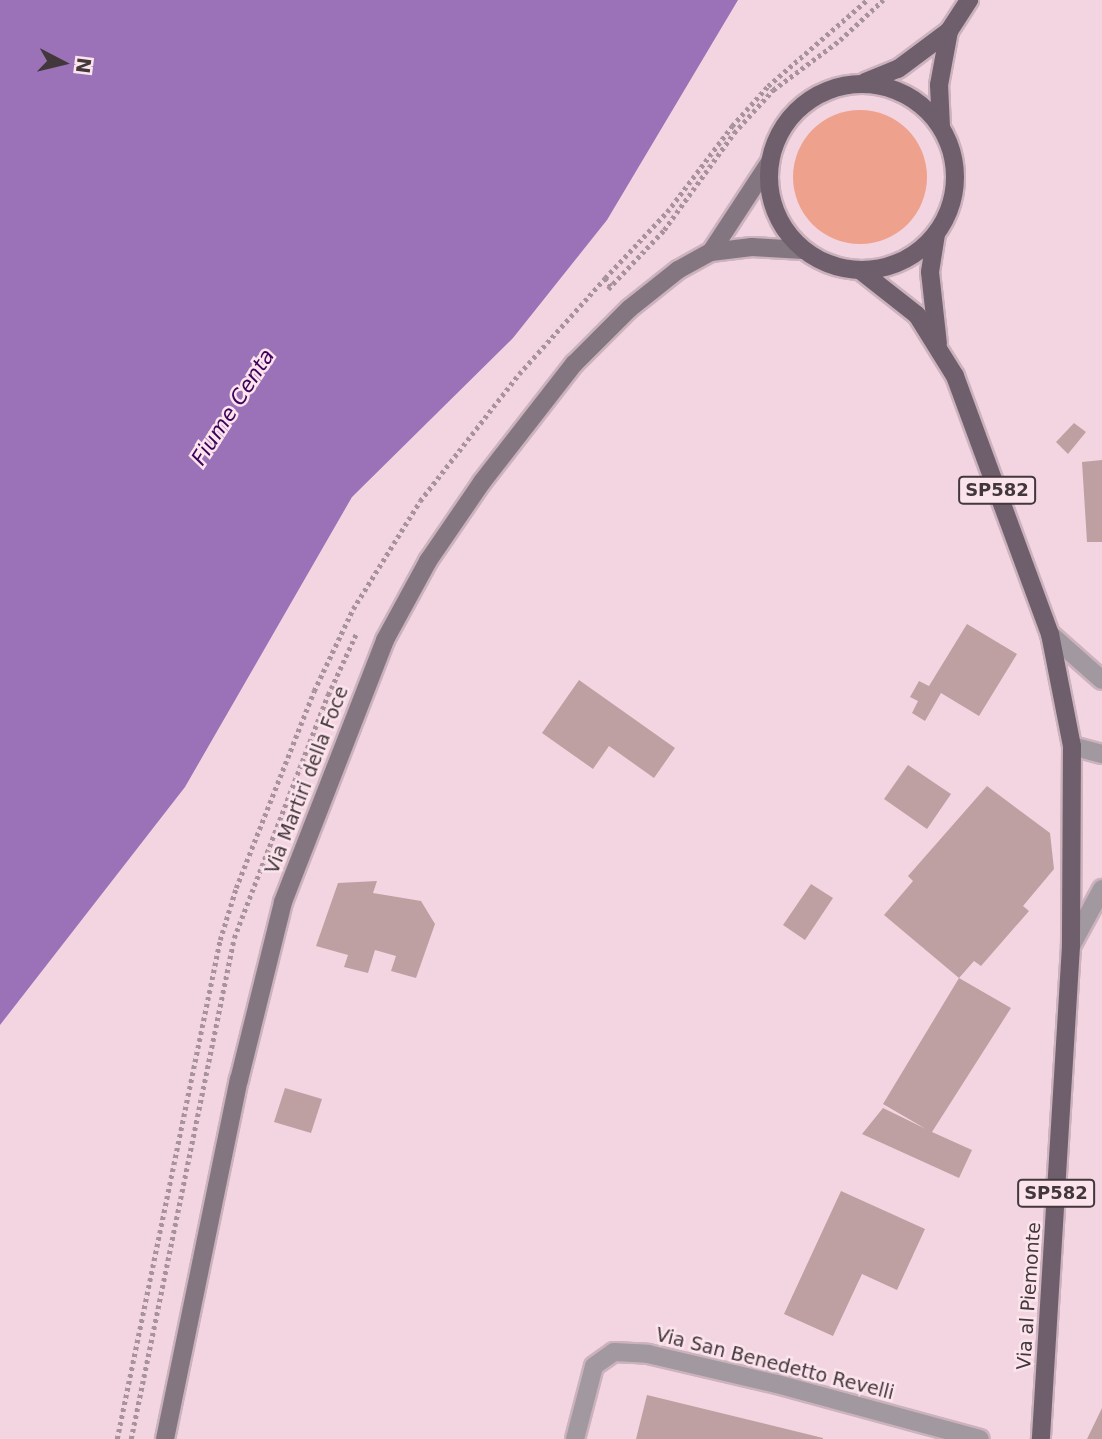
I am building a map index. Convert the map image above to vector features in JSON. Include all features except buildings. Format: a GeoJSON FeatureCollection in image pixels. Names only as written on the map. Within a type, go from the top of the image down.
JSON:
{"type":"FeatureCollection","features":[{"type":"Feature","properties":{"kind":"main road"},"geometry":{"type":"LineString","coordinates":[[861,83],[903,93],[924,107],[941,127],[953,156],[955,187],[936,234],[904,261],[861,271],[826,264],[803,250],[777,216],[769,184],[770,162],[785,124],[808,101],[829,89],[861,83],[898,69],[949,31],[969,0]]}},
{"type":"Feature","properties":{"kind":"main road"},"geometry":{"type":"LineString","coordinates":[[941,127],[939,85],[949,31]]}},
{"type":"Feature","properties":{"kind":"main road","name":"Via Martiri della Foce"},"geometry":{"type":"LineString","coordinates":[[711,253],[770,162]]}},
{"type":"Feature","properties":{"kind":"main road","name":"Via al Piemonte"},"geometry":{"type":"LineString","coordinates":[[936,234],[930,272],[939,347]]}},
{"type":"Feature","properties":{"kind":"main road","name":"Via Martiri della Foce"},"geometry":{"type":"LineString","coordinates":[[164,1439],[239,1080],[283,902],[385,640],[428,561],[482,482],[574,363],[629,309],[678,270],[711,253],[752,247],[803,250]]}},
{"type":"Feature","properties":{"kind":"main road","name":"Via al Piemonte"},"geometry":{"type":"LineString","coordinates":[[861,271],[917,315],[955,376],[1050,634],[1072,746],[1071,946],[1041,1439]]}},
{"type":"Feature","properties":{"kind":"street","name":"Via al Piemonte"},"geometry":{"type":"LineString","coordinates":[[1050,634],[1102,680]]}},
{"type":"Feature","properties":{"kind":"street"},"geometry":{"type":"LineString","coordinates":[[1072,746],[1102,754]]}},
{"type":"Feature","properties":{"kind":"street","name":"Via al Piemonte"},"geometry":{"type":"LineString","coordinates":[[1071,946],[1102,889]]}},
{"type":"Feature","properties":{"kind":"street","name":"Via San Benedetto Revelli"},"geometry":{"type":"LineString","coordinates":[[575,1439],[594,1366],[614,1352],[648,1354],[778,1384],[979,1439]]}},
{"type":"Feature","properties":{"kind":"path"},"geometry":{"type":"LineString","coordinates":[[605,278],[667,212],[732,125],[768,86],[867,0]]}},
{"type":"Feature","properties":{"kind":"path"},"geometry":{"type":"LineString","coordinates":[[603,296],[664,230],[734,133],[773,90],[840,40],[883,0]]}},
{"type":"Feature","properties":{"kind":"path"},"geometry":{"type":"LineString","coordinates":[[131,1439],[234,938],[328,695],[359,629]]}},
{"type":"Feature","properties":{"kind":"shaded area"},"geometry":{"type":"Polygon","coordinates":[[[860,110],[886,115],[907,130],[922,151],[927,177],[922,203],[907,224],[886,239],[860,244],[834,239],[813,224],[798,203],[793,177],[798,151],[813,130],[834,115],[860,110]]]}},
{"type":"Feature","properties":{"kind":"water","name":"Fiume Centa"},"geometry":{"type":"Polygon","coordinates":[[[0,0],[738,0],[607,220],[513,338],[352,497],[185,787],[0,1025],[0,0]]]}}]}
